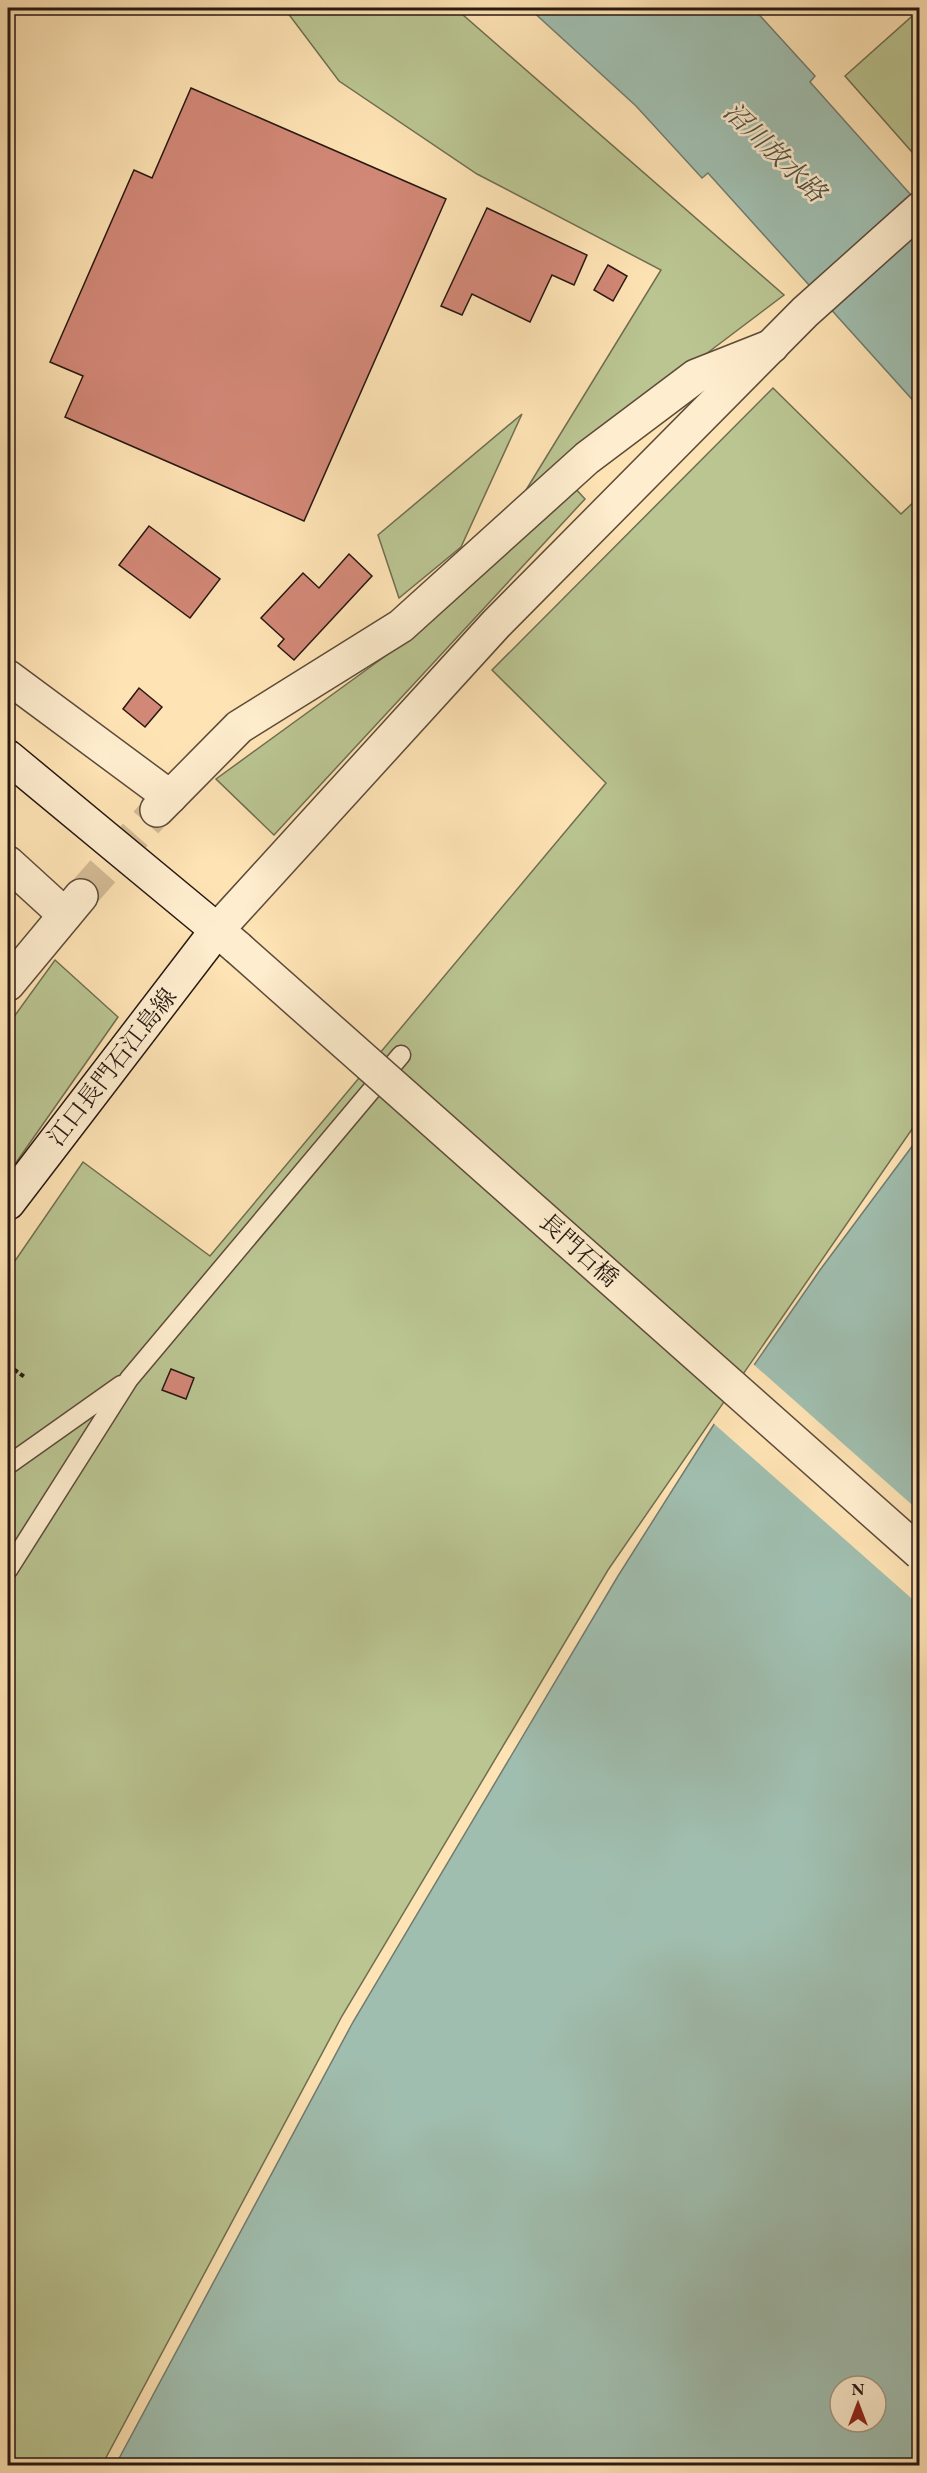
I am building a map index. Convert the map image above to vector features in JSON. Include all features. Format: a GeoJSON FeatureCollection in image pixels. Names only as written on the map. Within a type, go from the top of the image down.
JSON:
{"type":"FeatureCollection","features":[{"type":"Feature","properties":{"kind":"street","name":"江口長門石江島線"},"geometry":{"type":"LineString","coordinates":[[8,1203],[228,939],[496,624],[806,312],[920,209]]}},
{"type":"Feature","properties":{"kind":"street"},"geometry":{"type":"LineString","coordinates":[[8,677],[164,804],[238,727],[402,626],[587,458],[678,389],[696,376],[772,346]]}},
{"type":"Feature","properties":{"kind":"street","name":"長門石橋"},"geometry":{"type":"LineString","coordinates":[[8,757],[228,939],[920,1553]]}},
{"type":"Feature","properties":{"kind":"street"},"geometry":{"type":"LineString","coordinates":[[8,863],[73,906],[8,984]]}},
{"type":"Feature","properties":{"kind":"lane"},"geometry":{"type":"LineString","coordinates":[[8,1570],[129,1379],[401,1055]]}},
{"type":"Feature","properties":{"kind":"lane"},"geometry":{"type":"LineString","coordinates":[[8,1465],[129,1379]]}},
{"type":"Feature","properties":{"kind":"path"},"geometry":{"type":"LineString","coordinates":[[8,1365],[26,1378]]}},
{"type":"Feature","properties":{"kind":"green space"},"geometry":{"type":"Polygon","coordinates":[[[284,8],[455,8],[784,295],[526,490],[661,270],[477,174],[339,81],[284,8]]]}},
{"type":"Feature","properties":{"kind":"green space"},"geometry":{"type":"Polygon","coordinates":[[[919,10],[919,160],[845,76],[919,10]]]}},
{"type":"Feature","properties":{"kind":"green space"},"geometry":{"type":"Polygon","coordinates":[[[773,388],[901,514],[919,497],[919,1119],[608,1570],[342,2016],[102,2465],[8,2466],[8,1271],[83,1162],[210,1256],[606,783],[492,670],[773,388]]]}},
{"type":"Feature","properties":{"kind":"green space"},"geometry":{"type":"Polygon","coordinates":[[[522,414],[461,547],[399,598],[378,535],[522,414]]]}},
{"type":"Feature","properties":{"kind":"green space"},"geometry":{"type":"Polygon","coordinates":[[[573,486],[585,499],[274,835],[216,779],[406,641],[573,486]]]}},
{"type":"Feature","properties":{"kind":"green space"},"geometry":{"type":"Polygon","coordinates":[[[55,960],[118,1017],[8,1174],[8,1025],[55,960]]]}},
{"type":"Feature","properties":{"kind":"water","name":"沼川放水路"},"geometry":{"type":"Polygon","coordinates":[[[529,8],[753,8],[815,76],[810,82],[919,204],[919,407],[708,173],[702,178],[636,106],[529,8]]]}},
{"type":"Feature","properties":{"kind":"water"},"geometry":{"type":"Polygon","coordinates":[[[919,1137],[919,2465],[115,2466],[353,2022],[618,1576],[725,1407],[820,1270],[919,1137]]]}},
{"type":"Feature","properties":{"kind":"pier"},"geometry":{"type":"Polygon","coordinates":[[[752,1363],[919,1511],[919,1605],[712,1422],[752,1363]]]}},
{"type":"Feature","properties":{"kind":"building"},"geometry":{"type":"Polygon","coordinates":[[[191,88],[446,199],[304,521],[65,417],[83,376],[50,362],[134,170],[152,178],[191,88]]]}},
{"type":"Feature","properties":{"kind":"building"},"geometry":{"type":"Polygon","coordinates":[[[487,208],[587,255],[574,285],[552,275],[530,322],[472,294],[462,315],[441,306],[487,208]]]}},
{"type":"Feature","properties":{"kind":"building"},"geometry":{"type":"Polygon","coordinates":[[[608,265],[627,276],[613,301],[594,290],[608,265]]]}},
{"type":"Feature","properties":{"kind":"building"},"geometry":{"type":"Polygon","coordinates":[[[149,526],[220,579],[190,618],[119,565],[149,526]]]}},
{"type":"Feature","properties":{"kind":"building"},"geometry":{"type":"Polygon","coordinates":[[[349,554],[372,576],[294,660],[278,646],[284,639],[261,618],[303,573],[319,588],[349,554]]]}},
{"type":"Feature","properties":{"kind":"building"},"geometry":{"type":"Polygon","coordinates":[[[139,688],[162,707],[145,727],[123,709],[139,688]]]}},
{"type":"Feature","properties":{"kind":"building"},"geometry":{"type":"Polygon","coordinates":[[[171,1369],[194,1378],[186,1399],[162,1390],[171,1369]]]}},
{"type":"Feature","properties":{"kind":"tunnel"},"geometry":{"type":"LineString","coordinates":[[81,896],[157,810]]}}]}
